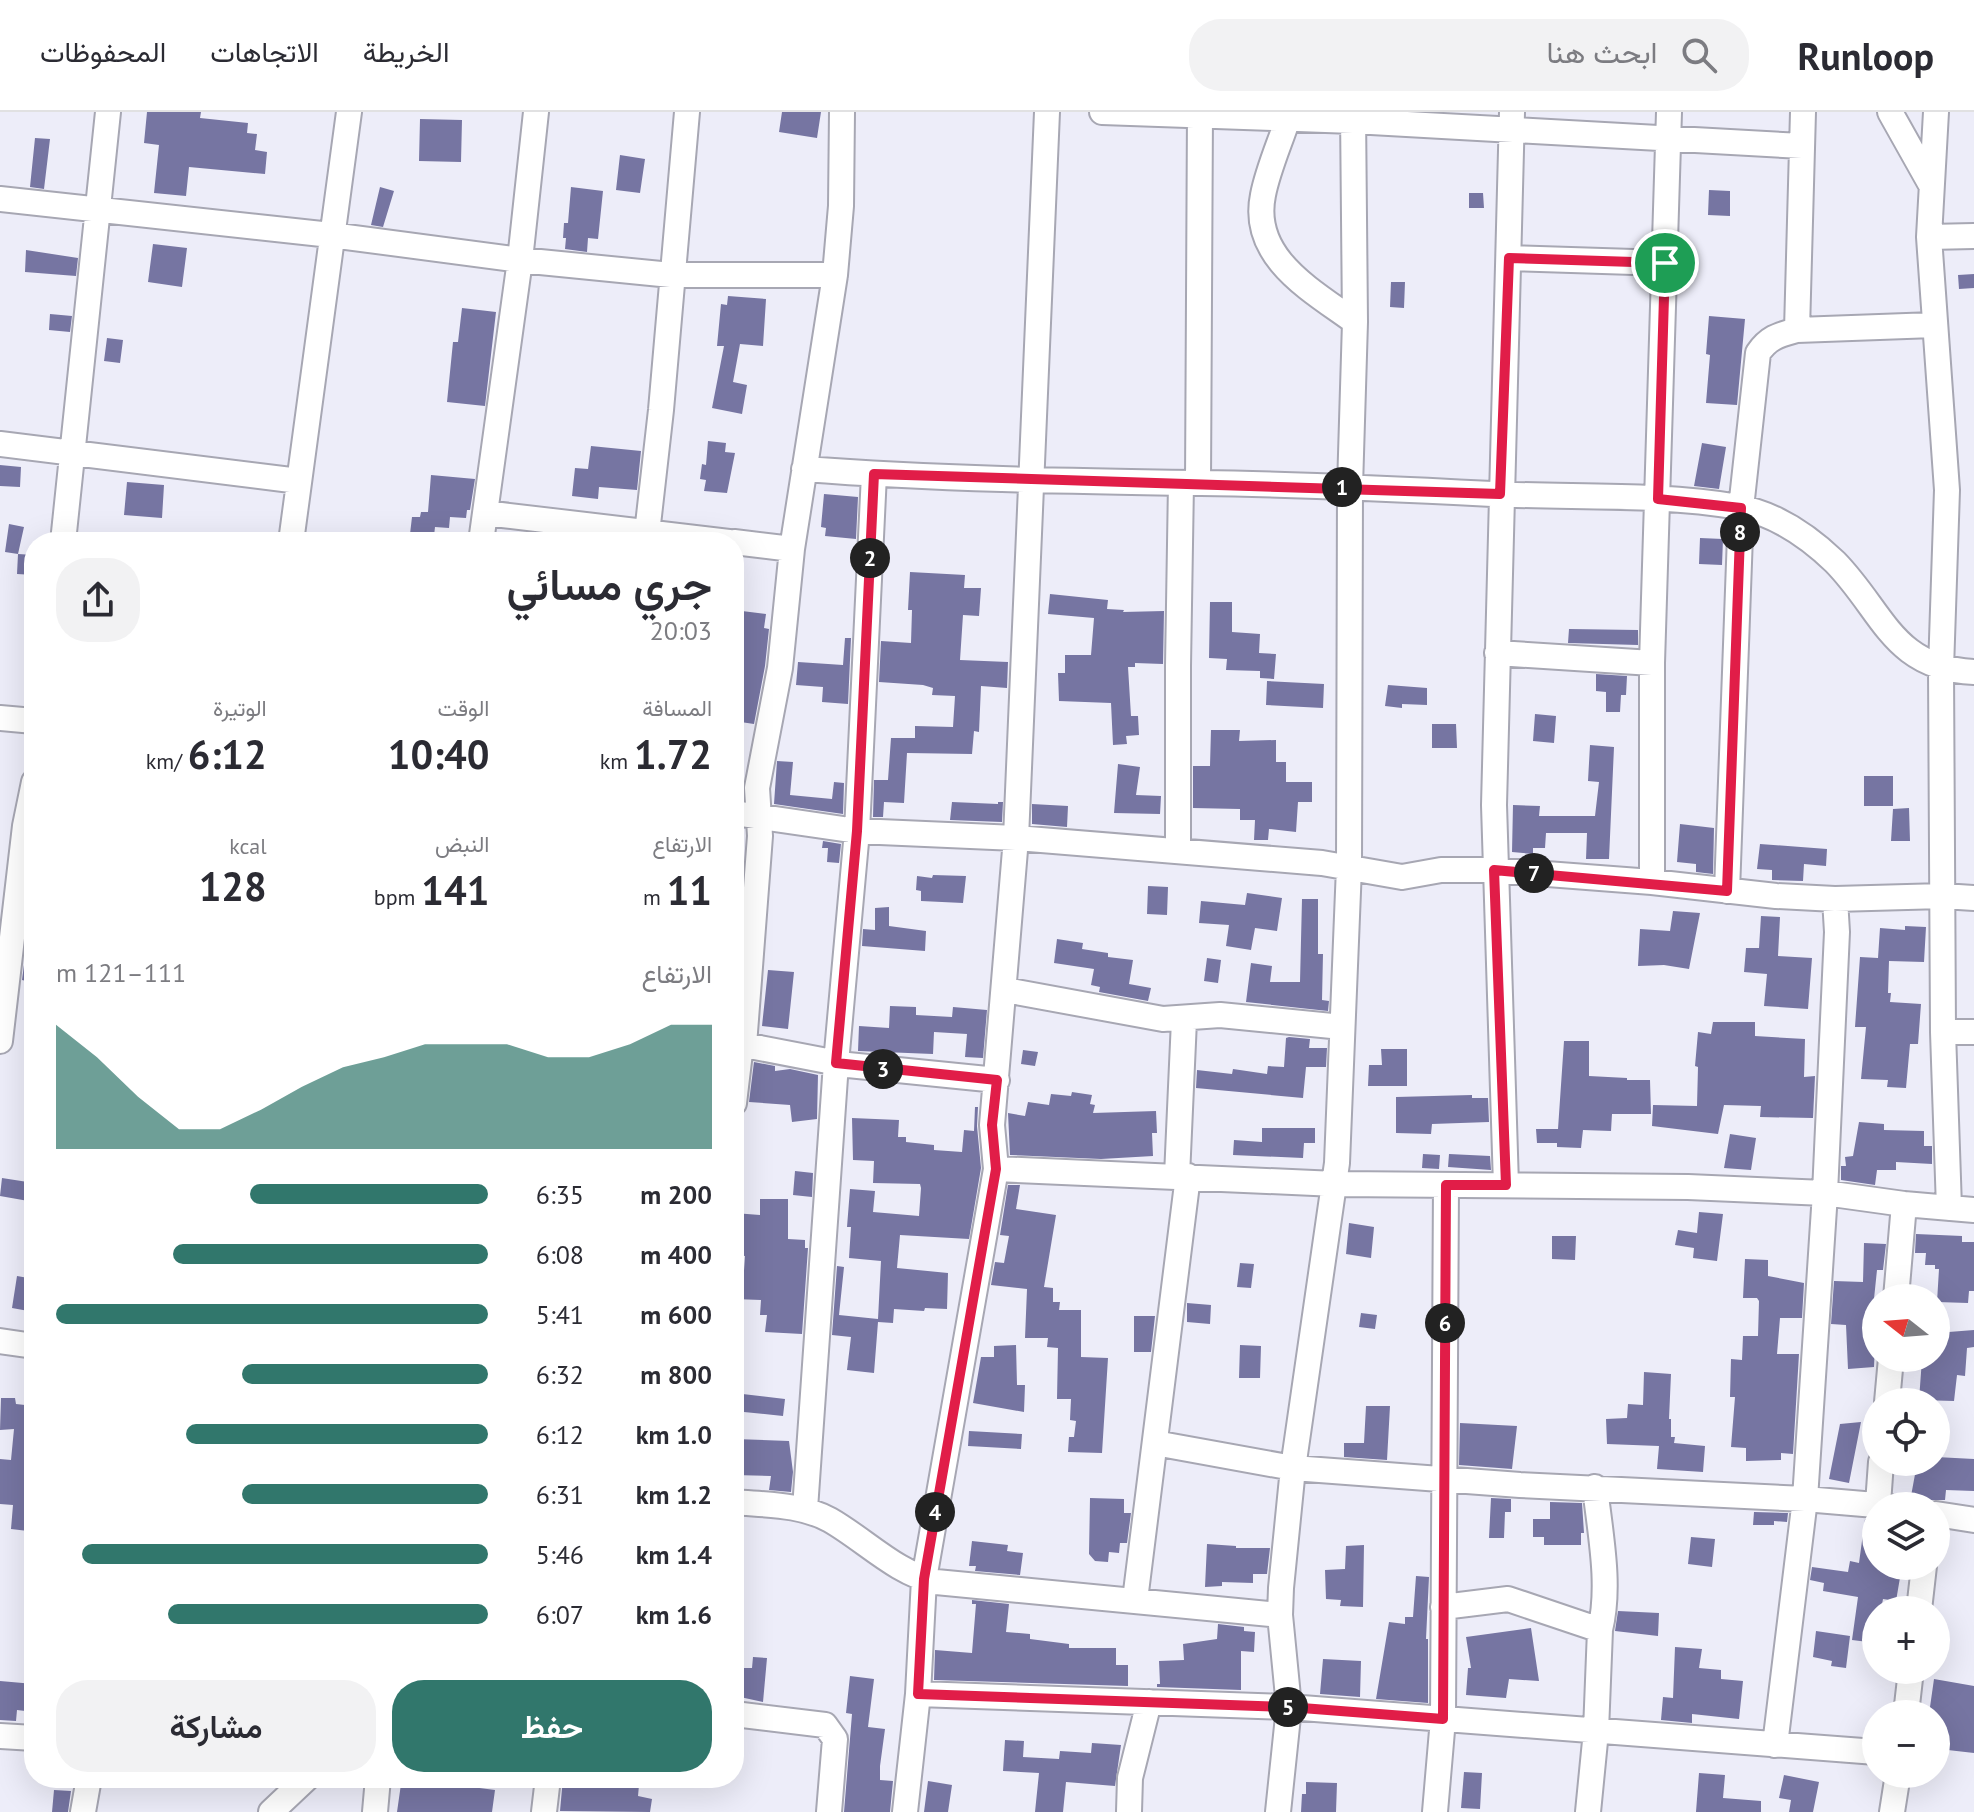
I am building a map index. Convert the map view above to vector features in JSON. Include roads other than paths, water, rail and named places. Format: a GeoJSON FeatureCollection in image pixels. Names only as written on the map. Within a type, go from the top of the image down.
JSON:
{"type":"FeatureCollection","features":[{"type":"Feature","properties":{"kind":"street"},"geometry":{"type":"LineString","coordinates":[[64,532],[108,112]]}},
{"type":"Feature","properties":{"kind":"street"},"geometry":{"type":"LineString","coordinates":[[292,532],[349,112]]}},
{"type":"Feature","properties":{"kind":"street"},"geometry":{"type":"LineString","coordinates":[[482,532],[520,260],[536,112]]}},
{"type":"Feature","properties":{"kind":"street"},"geometry":{"type":"LineString","coordinates":[[648,532],[687,112]]}},
{"type":"Feature","properties":{"kind":"street"},"geometry":{"type":"LineString","coordinates":[[744,999],[760,817],[757,788],[780,668],[792,549],[835,275],[841,206],[842,112]]}},
{"type":"Feature","properties":{"kind":"street"},"geometry":{"type":"LineString","coordinates":[[905,1812],[918,1694],[924,1579],[996,1169],[992,1125],[1016,838],[1047,112]]}},
{"type":"Feature","properties":{"kind":"street"},"geometry":{"type":"LineString","coordinates":[[1102,112],[1512,122],[1669,139],[1802,146]]}},
{"type":"Feature","properties":{"kind":"street"},"geometry":{"type":"LineString","coordinates":[[1652,882],[1652,663],[1669,112]]}},
{"type":"Feature","properties":{"kind":"street"},"geometry":{"type":"LineString","coordinates":[[1797,330],[1803,112]]}},
{"type":"Feature","properties":{"kind":"street"},"geometry":{"type":"LineString","coordinates":[[1890,112],[1931,185]]}},
{"type":"Feature","properties":{"kind":"street"},"geometry":{"type":"LineString","coordinates":[[1936,112],[1929,237],[1947,490],[1941,669],[1943,1032],[1949,1208]]}},
{"type":"Feature","properties":{"kind":"street"},"geometry":{"type":"LineString","coordinates":[[1178,851],[1178,666],[1190,483],[1200,114]]}},
{"type":"Feature","properties":{"kind":"street"},"geometry":{"type":"LineString","coordinates":[[1278,1812],[1289,1707],[1280,1615],[1293,1468],[1336,1184],[1349,867],[1350,487],[1355,322],[1353,117]]}},
{"type":"Feature","properties":{"kind":"street"},"geometry":{"type":"LineString","coordinates":[[1288,118],[1262,196],[1270,248],[1292,276],[1355,322]]}},
{"type":"Feature","properties":{"kind":"street"},"geometry":{"type":"LineString","coordinates":[[1506,1185],[1494,870],[1500,494],[1512,122]]}},
{"type":"Feature","properties":{"kind":"street"},"geometry":{"type":"LineString","coordinates":[[0,199],[671,275],[835,275]]}},
{"type":"Feature","properties":{"kind":"street"},"geometry":{"type":"LineString","coordinates":[[1929,237],[1974,236]]}},
{"type":"Feature","properties":{"kind":"street"},"geometry":{"type":"LineString","coordinates":[[1509,258],[1665,263]]}},
{"type":"Feature","properties":{"kind":"street"},"geometry":{"type":"LineString","coordinates":[[1727,891],[1741,508],[1758,353],[1776,335],[1797,330],[1934,325]]}},
{"type":"Feature","properties":{"kind":"street"},"geometry":{"type":"LineString","coordinates":[[0,444],[299,481]]}},
{"type":"Feature","properties":{"kind":"street"},"geometry":{"type":"LineString","coordinates":[[804,469],[1032,480],[1350,487],[1658,499],[1741,508],[1771,516],[1807,539],[1836,563],[1895,640],[1915,656],[1941,669],[1974,672]]}},
{"type":"Feature","properties":{"kind":"street"},"geometry":{"type":"LineString","coordinates":[[805,1509],[836,1063],[857,831],[874,474]]}},
{"type":"Feature","properties":{"kind":"street"},"geometry":{"type":"LineString","coordinates":[[485,513],[608,532]]}},
{"type":"Feature","properties":{"kind":"street"},"geometry":{"type":"LineString","coordinates":[[744,543],[792,549]]}},
{"type":"Feature","properties":{"kind":"street"},"geometry":{"type":"LineString","coordinates":[[1497,653],[1652,663]]}},
{"type":"Feature","properties":{"kind":"street"},"geometry":{"type":"LineString","coordinates":[[0,718],[24,720]]}},
{"type":"Feature","properties":{"kind":"street"},"geometry":{"type":"LineString","coordinates":[[744,815],[857,831],[1016,838],[1178,851],[1349,867],[1402,877],[1441,870],[1494,870],[1835,899],[1974,898]]}},
{"type":"Feature","properties":{"kind":"street"},"geometry":{"type":"LineString","coordinates":[[0,1041],[24,863]]}},
{"type":"Feature","properties":{"kind":"street"},"geometry":{"type":"LineString","coordinates":[[1775,1745],[1805,1499],[1825,1193],[1837,932],[1835,899]]}},
{"type":"Feature","properties":{"kind":"street"},"geometry":{"type":"LineString","coordinates":[[1005,990],[1129,1014],[1184,1020],[1220,1015],[1342,1027]]}},
{"type":"Feature","properties":{"kind":"street"},"geometry":{"type":"LineString","coordinates":[[1135,1600],[1155,1443],[1182,1176],[1184,1020]]}},
{"type":"Feature","properties":{"kind":"street"},"geometry":{"type":"LineString","coordinates":[[1943,1032],[1974,1032]]}},
{"type":"Feature","properties":{"kind":"street"},"geometry":{"type":"LineString","coordinates":[[744,1045],[836,1063],[997,1080]]}},
{"type":"Feature","properties":{"kind":"street"},"geometry":{"type":"LineString","coordinates":[[996,1169],[1336,1184],[1688,1187],[1825,1193],[1974,1210]]}},
{"type":"Feature","properties":{"kind":"street"},"geometry":{"type":"LineString","coordinates":[[1435,1812],[1443,1719],[1446,1185]]}},
{"type":"Feature","properties":{"kind":"street"},"geometry":{"type":"LineString","coordinates":[[1897,1284],[1904,1204]]}},
{"type":"Feature","properties":{"kind":"street"},"geometry":{"type":"LineString","coordinates":[[0,1341],[24,1345]]}},
{"type":"Feature","properties":{"kind":"street"},"geometry":{"type":"LineString","coordinates":[[1155,1443],[1293,1468],[1862,1503]]}},
{"type":"Feature","properties":{"kind":"street"},"geometry":{"type":"LineString","coordinates":[[1588,1812],[1596,1731],[1600,1630],[1604,1614],[1602,1548],[1595,1487]]}},
{"type":"Feature","properties":{"kind":"street"},"geometry":{"type":"LineString","coordinates":[[744,1503],[805,1509],[830,1520],[924,1579],[1280,1615]]}},
{"type":"Feature","properties":{"kind":"street"},"geometry":{"type":"LineString","coordinates":[[1950,1516],[1974,1520]]}},
{"type":"Feature","properties":{"kind":"street"},"geometry":{"type":"LineString","coordinates":[[1443,1607],[1508,1599],[1600,1630]]}},
{"type":"Feature","properties":{"kind":"street"},"geometry":{"type":"LineString","coordinates":[[918,1694],[1289,1707],[1862,1751]]}},
{"type":"Feature","properties":{"kind":"street"},"geometry":{"type":"LineString","coordinates":[[1129,1812],[1130,1778],[1149,1702]]}},
{"type":"Feature","properties":{"kind":"street"},"geometry":{"type":"LineString","coordinates":[[744,1715],[825,1725],[829,1729],[835,1739],[829,1812]]}},
{"type":"Feature","properties":{"kind":"street"},"geometry":{"type":"LineString","coordinates":[[0,1736],[24,1737]]}},
{"type":"Feature","properties":{"kind":"street"},"geometry":{"type":"LineString","coordinates":[[83,1812],[87,1788]]}},
{"type":"Feature","properties":{"kind":"street"},"geometry":{"type":"LineString","coordinates":[[271,1812],[296,1788]]}},
{"type":"Feature","properties":{"kind":"street"},"geometry":{"type":"LineString","coordinates":[[375,1812],[377,1788]]}},
{"type":"Feature","properties":{"kind":"street"},"geometry":{"type":"LineString","coordinates":[[544,1812],[547,1788]]}},
{"type":"Feature","properties":{"kind":"street"},"geometry":{"type":"LineString","coordinates":[[1892,1812],[1896,1788]]}}]}
